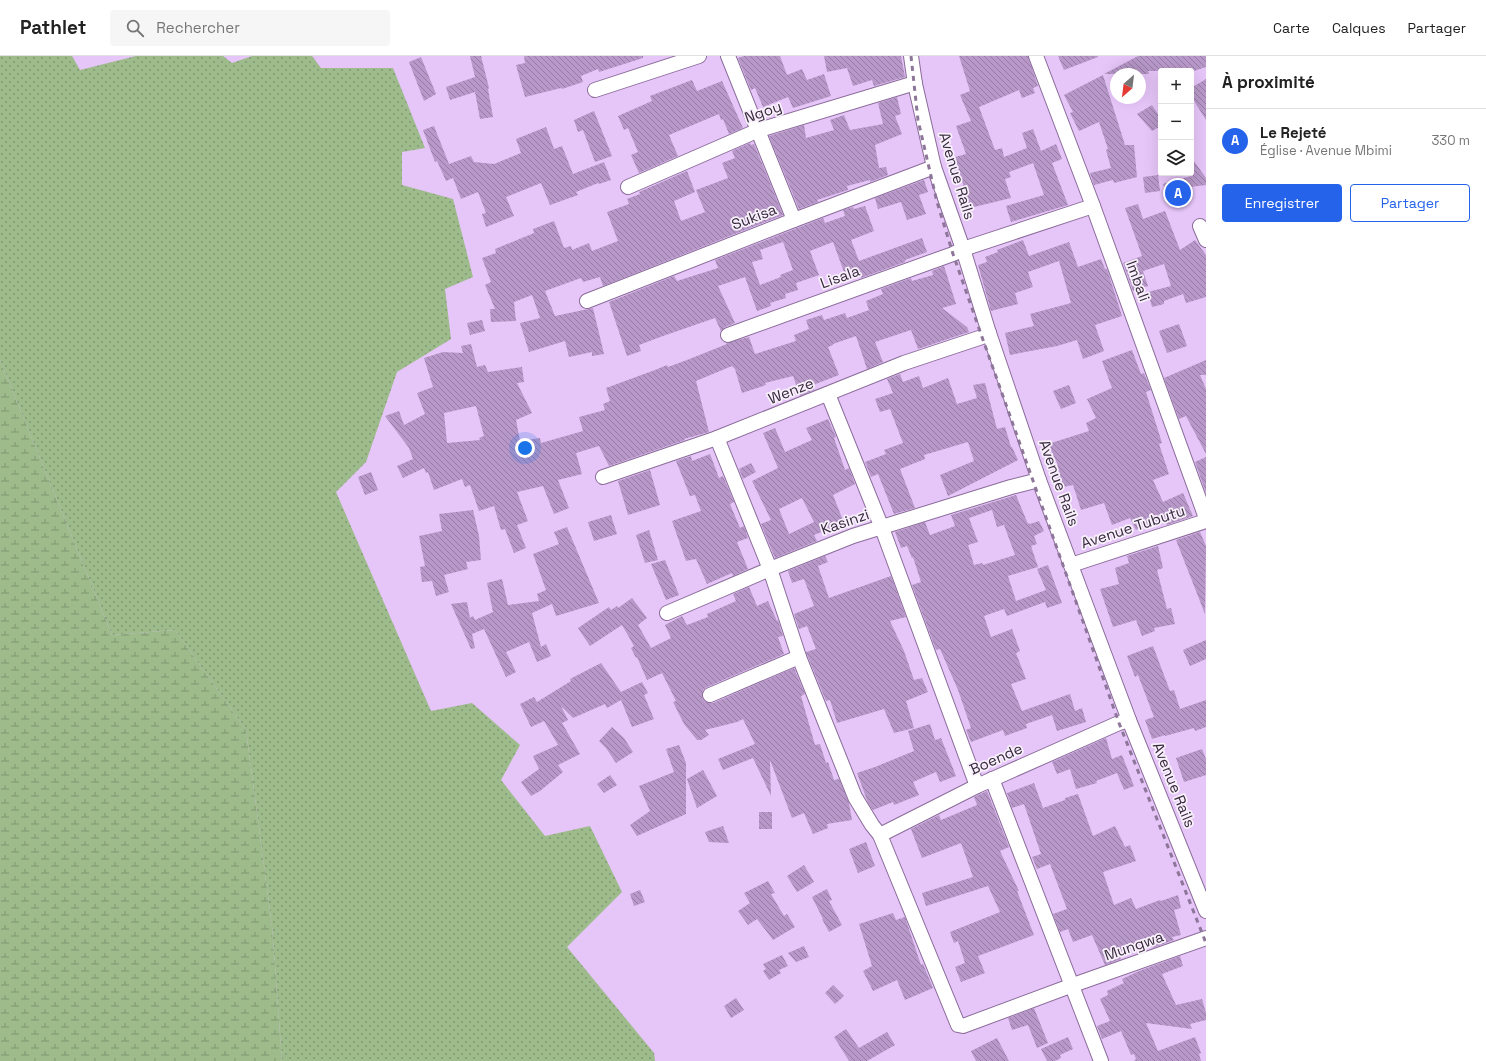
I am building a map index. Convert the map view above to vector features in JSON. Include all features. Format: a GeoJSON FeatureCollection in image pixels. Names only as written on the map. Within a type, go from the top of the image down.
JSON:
{"type":"FeatureCollection","features":[{"type":"Feature","properties":{"kind":"street"},"geometry":{"type":"LineString","coordinates":[[595,90],[699,56]]}},
{"type":"Feature","properties":{"kind":"street"},"geometry":{"type":"LineString","coordinates":[[728,56],[794,220]]}},
{"type":"Feature","properties":{"kind":"street","name":"Avenue Rails"},"geometry":{"type":"LineString","coordinates":[[911,56],[915,83],[934,167],[989,333],[1040,480],[1129,720],[1206,911]]}},
{"type":"Feature","properties":{"kind":"street","name":"Imbali"},"geometry":{"type":"LineString","coordinates":[[1036,56],[1093,206],[1206,519]]}},
{"type":"Feature","properties":{"kind":"street","name":"Ngoy"},"geometry":{"type":"LineString","coordinates":[[628,187],[759,130],[915,83]]}},
{"type":"Feature","properties":{"kind":"street","name":"Sukisa"},"geometry":{"type":"LineString","coordinates":[[587,301],[934,167]]}},
{"type":"Feature","properties":{"kind":"street","name":"Lisala"},"geometry":{"type":"LineString","coordinates":[[728,335],[953,254],[962,249],[1093,206]]}},
{"type":"Feature","properties":{"kind":"street"},"geometry":{"type":"LineString","coordinates":[[1200,226],[1206,240]]}},
{"type":"Feature","properties":{"kind":"street","name":"Wenze"},"geometry":{"type":"LineString","coordinates":[[603,477],[717,438],[904,363],[982,337],[989,333]]}},
{"type":"Feature","properties":{"kind":"street"},"geometry":{"type":"LineString","coordinates":[[828,394],[882,528],[977,786]]}},
{"type":"Feature","properties":{"kind":"street"},"geometry":{"type":"LineString","coordinates":[[717,438],[770,569],[799,657],[855,797],[880,835]]}},
{"type":"Feature","properties":{"kind":"street","name":"Kasinzi"},"geometry":{"type":"LineString","coordinates":[[667,613],[770,569],[853,536],[1011,487],[1040,480]]}},
{"type":"Feature","properties":{"kind":"street","name":"Avenue Tubutu"},"geometry":{"type":"LineString","coordinates":[[1071,565],[1206,519]]}},
{"type":"Feature","properties":{"kind":"street"},"geometry":{"type":"LineString","coordinates":[[710,695],[799,657]]}},
{"type":"Feature","properties":{"kind":"street","name":"Boende"},"geometry":{"type":"LineString","coordinates":[[880,835],[992,779],[1119,723],[1129,720]]}},
{"type":"Feature","properties":{"kind":"street"},"geometry":{"type":"LineString","coordinates":[[992,779],[1073,985],[1101,1061]]}},
{"type":"Feature","properties":{"kind":"street","name":"Mungwa"},"geometry":{"type":"LineString","coordinates":[[880,835],[958,1025],[963,1026],[1206,938]]}},
{"type":"Feature","properties":{"kind":"green space"},"geometry":{"type":"Polygon","coordinates":[[[0,56],[72,56],[80,70],[136,56],[223,56],[232,63],[252,56],[312,56],[321,68],[393,68],[425,148],[402,152],[402,185],[453,199],[473,277],[445,289],[451,339],[397,372],[366,462],[336,492],[431,711],[472,703],[520,745],[501,780],[545,836],[590,826],[622,892],[567,947],[654,1053],[655,1061],[282,1061],[272,926],[246,730],[175,630],[112,635],[0,360],[0,56]]]}},
{"type":"Feature","properties":{"kind":"green space"},"geometry":{"type":"Polygon","coordinates":[[[0,360],[112,635],[175,630],[246,730],[272,926],[282,1061],[0,1061],[0,360]]]}},
{"type":"Feature","properties":{"kind":"building"},"geometry":{"type":"Polygon","coordinates":[[[470,56],[481,56],[489,88],[493,117],[480,119],[475,92],[450,100],[446,87],[475,77],[470,56]]]}},
{"type":"Feature","properties":{"kind":"building"},"geometry":{"type":"Polygon","coordinates":[[[524,56],[643,56],[643,58],[599,72],[598,69],[581,76],[583,82],[562,89],[525,97],[516,65],[525,63],[524,56]]]}},
{"type":"Feature","properties":{"kind":"building"},"geometry":{"type":"Polygon","coordinates":[[[744,56],[780,56],[787,75],[802,69],[807,80],[824,74],[831,96],[793,108],[788,97],[763,107],[755,88],[751,90],[738,58],[744,56]]]}},
{"type":"Feature","properties":{"kind":"building"},"geometry":{"type":"Polygon","coordinates":[[[824,56],[901,56],[905,77],[874,86],[872,80],[853,86],[847,68],[827,72],[824,56]]]}},
{"type":"Feature","properties":{"kind":"building"},"geometry":{"type":"Polygon","coordinates":[[[959,56],[1028,56],[1038,86],[1033,88],[1035,93],[1022,98],[1019,90],[979,107],[995,150],[1002,148],[1004,157],[1027,148],[1022,133],[1033,129],[1041,151],[1056,144],[1062,159],[1052,163],[1068,205],[1011,222],[1006,206],[1044,195],[1033,163],[1009,172],[1011,177],[1005,179],[1011,198],[970,208],[955,157],[966,154],[956,126],[971,121],[960,95],[970,91],[959,56]]]}},
{"type":"Feature","properties":{"kind":"building"},"geometry":{"type":"Polygon","coordinates":[[[1058,56],[1098,56],[1098,57],[1064,70],[1058,56]]]}},
{"type":"Feature","properties":{"kind":"building"},"geometry":{"type":"Polygon","coordinates":[[[1138,56],[1206,56],[1206,67],[1194,71],[1194,68],[1158,68],[1158,71],[1148,71],[1149,74],[1146,74],[1146,68],[1115,68],[1138,56]]]}},
{"type":"Feature","properties":{"kind":"building"},"geometry":{"type":"Polygon","coordinates":[[[421,57],[436,94],[424,101],[409,62],[421,57]]]}},
{"type":"Feature","properties":{"kind":"building"},"geometry":{"type":"Polygon","coordinates":[[[1103,75],[1110,97],[1110,104],[1112,104],[1125,145],[1134,145],[1137,177],[1114,183],[1113,180],[1094,185],[1090,173],[1111,168],[1106,150],[1108,149],[1099,122],[1079,131],[1070,113],[1073,112],[1064,95],[1103,75]]]}},
{"type":"Feature","properties":{"kind":"building"},"geometry":{"type":"Polygon","coordinates":[[[1206,79],[1206,120],[1194,101],[1194,86],[1206,79]]]}},
{"type":"Feature","properties":{"kind":"building"},"geometry":{"type":"Polygon","coordinates":[[[692,80],[697,91],[722,81],[743,128],[729,134],[723,119],[721,120],[719,114],[669,135],[678,156],[639,173],[631,155],[638,152],[628,128],[624,130],[618,116],[652,101],[650,96],[692,80]]]}},
{"type":"Feature","properties":{"kind":"building"},"geometry":{"type":"Polygon","coordinates":[[[897,97],[901,114],[895,116],[902,134],[875,145],[879,168],[886,167],[888,175],[870,182],[870,180],[847,186],[848,190],[817,200],[818,202],[799,209],[769,136],[804,125],[806,138],[834,130],[830,120],[844,115],[850,130],[883,124],[878,103],[897,97]]]}},
{"type":"Feature","properties":{"kind":"building"},"geometry":{"type":"Polygon","coordinates":[[[1152,105],[1158,114],[1158,128],[1152,131],[1137,114],[1152,105]]]}},
{"type":"Feature","properties":{"kind":"building"},"geometry":{"type":"Polygon","coordinates":[[[594,111],[612,156],[595,162],[583,130],[578,132],[574,120],[594,111]]]}},
{"type":"Feature","properties":{"kind":"building"},"geometry":{"type":"Polygon","coordinates":[[[434,126],[449,164],[471,156],[474,162],[494,164],[521,153],[516,139],[546,127],[554,149],[562,146],[573,174],[604,162],[611,180],[598,183],[576,192],[578,195],[550,205],[541,183],[506,197],[514,216],[486,227],[482,214],[486,213],[478,192],[461,199],[453,178],[446,181],[437,161],[435,162],[423,130],[434,126]]]}},
{"type":"Feature","properties":{"kind":"building"},"geometry":{"type":"Polygon","coordinates":[[[750,143],[751,145],[754,144],[783,215],[603,286],[600,277],[583,282],[581,278],[545,291],[555,316],[593,308],[604,354],[592,356],[592,352],[569,357],[565,341],[529,352],[520,323],[540,318],[532,295],[514,302],[516,321],[491,322],[490,309],[495,309],[485,285],[491,282],[482,258],[496,253],[495,249],[534,233],[533,229],[554,221],[564,248],[571,246],[572,250],[589,243],[592,251],[618,241],[607,212],[629,204],[627,199],[640,194],[639,192],[687,171],[695,192],[674,201],[681,221],[705,212],[696,190],[728,178],[722,163],[735,158],[732,151],[750,143]]]}},
{"type":"Feature","properties":{"kind":"building"},"geometry":{"type":"Polygon","coordinates":[[[1194,161],[1206,178],[1206,185],[1165,190],[1163,184],[1194,176],[1194,161]]]}},
{"type":"Feature","properties":{"kind":"building"},"geometry":{"type":"Polygon","coordinates":[[[1158,175],[1160,191],[1145,193],[1143,177],[1158,175]]]}},
{"type":"Feature","properties":{"kind":"building"},"geometry":{"type":"Polygon","coordinates":[[[924,180],[928,192],[919,195],[926,214],[907,220],[901,202],[878,209],[875,198],[924,180]]]}},
{"type":"Feature","properties":{"kind":"building"},"geometry":{"type":"Polygon","coordinates":[[[1138,204],[1143,219],[1165,211],[1180,250],[1195,240],[1206,255],[1206,297],[1186,303],[1183,294],[1164,301],[1164,304],[1152,307],[1148,292],[1171,286],[1164,264],[1143,271],[1148,286],[1133,291],[1123,263],[1142,256],[1125,208],[1138,204]]]}},
{"type":"Feature","properties":{"kind":"building"},"geometry":{"type":"Polygon","coordinates":[[[865,206],[874,231],[851,240],[859,261],[922,238],[927,252],[905,260],[905,262],[861,278],[857,267],[844,272],[833,242],[810,251],[819,275],[796,283],[798,290],[785,294],[786,298],[770,303],[771,306],[757,311],[745,277],[718,286],[735,323],[725,327],[721,331],[715,318],[639,345],[641,351],[627,356],[609,302],[674,276],[677,281],[718,268],[715,260],[823,218],[825,223],[845,216],[843,210],[853,207],[854,209],[865,206]],[[783,242],[760,250],[763,259],[752,262],[760,285],[781,277],[780,275],[793,270],[783,242]]]}},
{"type":"Feature","properties":{"kind":"building"},"geometry":{"type":"Polygon","coordinates":[[[1023,240],[1029,256],[1069,242],[1078,267],[1101,259],[1105,269],[1107,269],[1122,316],[1095,325],[1104,351],[1083,359],[1077,340],[1057,346],[1010,355],[1005,333],[1034,326],[1030,314],[1071,303],[1059,261],[1028,272],[1033,287],[1015,293],[1018,304],[991,311],[978,265],[987,262],[985,257],[998,252],[997,250],[1023,240]]]}},
{"type":"Feature","properties":{"kind":"building"},"geometry":{"type":"Polygon","coordinates":[[[944,266],[956,304],[942,308],[967,327],[969,332],[918,349],[911,330],[875,342],[883,362],[867,369],[856,336],[833,344],[828,347],[839,375],[813,385],[814,390],[800,396],[793,376],[765,383],[766,385],[742,393],[735,369],[732,366],[696,381],[709,432],[684,439],[685,440],[609,466],[599,446],[576,453],[582,474],[558,480],[569,508],[554,514],[543,486],[517,492],[528,521],[517,525],[526,548],[514,553],[505,529],[501,530],[494,506],[479,511],[470,485],[465,487],[462,479],[434,490],[428,472],[426,473],[424,468],[403,478],[397,466],[413,459],[409,448],[385,416],[399,411],[404,425],[425,414],[417,393],[433,387],[424,358],[443,352],[463,353],[461,346],[471,344],[477,367],[485,365],[488,372],[522,367],[524,382],[517,383],[532,413],[516,420],[520,441],[540,438],[541,443],[583,431],[579,417],[605,410],[603,404],[610,401],[606,388],[667,365],[668,367],[687,360],[727,344],[726,343],[749,337],[755,354],[796,341],[794,335],[809,329],[806,320],[822,315],[824,320],[845,313],[847,318],[869,310],[866,301],[883,294],[881,289],[911,278],[912,281],[933,275],[932,271],[944,266]],[[476,406],[444,413],[447,443],[480,440],[479,438],[484,436],[476,406]]]}},
{"type":"Feature","properties":{"kind":"building"},"geometry":{"type":"Polygon","coordinates":[[[482,320],[485,331],[470,335],[467,323],[482,320]]]}},
{"type":"Feature","properties":{"kind":"building"},"geometry":{"type":"Polygon","coordinates":[[[1179,324],[1187,346],[1167,353],[1159,331],[1179,324]]]}},
{"type":"Feature","properties":{"kind":"building"},"geometry":{"type":"Polygon","coordinates":[[[1132,350],[1141,374],[1144,373],[1151,390],[1146,392],[1162,443],[1159,444],[1169,474],[1153,480],[1163,502],[1183,493],[1193,516],[1167,525],[1163,518],[1136,530],[1130,518],[1112,525],[1104,503],[1081,510],[1073,485],[1063,487],[1057,463],[1048,444],[1089,431],[1086,423],[1096,418],[1087,399],[1112,388],[1102,361],[1132,350]]]}},
{"type":"Feature","properties":{"kind":"building"},"geometry":{"type":"Polygon","coordinates":[[[1206,360],[1206,375],[1200,375],[1206,389],[1206,454],[1186,416],[1179,419],[1164,378],[1206,360]]]}},
{"type":"Feature","properties":{"kind":"building"},"geometry":{"type":"Polygon","coordinates":[[[900,374],[903,382],[919,376],[923,388],[948,378],[957,404],[977,398],[973,385],[985,383],[997,429],[1005,427],[1011,447],[1018,460],[948,496],[940,475],[974,461],[968,442],[924,455],[925,459],[900,469],[915,508],[894,514],[878,474],[871,477],[865,462],[886,454],[884,450],[903,443],[890,409],[880,412],[875,399],[893,393],[887,379],[900,374]]]}},
{"type":"Feature","properties":{"kind":"building"},"geometry":{"type":"Polygon","coordinates":[[[1069,385],[1076,403],[1061,409],[1053,391],[1069,385]]]}},
{"type":"Feature","properties":{"kind":"building"},"geometry":{"type":"Polygon","coordinates":[[[828,419],[836,437],[834,438],[845,470],[849,468],[855,484],[833,495],[844,523],[814,535],[817,541],[775,558],[761,524],[771,520],[752,481],[778,468],[763,433],[775,428],[785,452],[812,440],[806,428],[828,419]],[[802,498],[779,509],[789,534],[814,522],[802,498]]]}},
{"type":"Feature","properties":{"kind":"building"},"geometry":{"type":"Polygon","coordinates":[[[710,454],[719,478],[723,476],[734,502],[730,504],[740,528],[744,526],[748,538],[737,542],[748,569],[733,576],[732,573],[707,584],[696,559],[686,561],[672,521],[701,511],[695,495],[690,496],[676,461],[691,456],[692,461],[710,454]]]}},
{"type":"Feature","properties":{"kind":"building"},"geometry":{"type":"Polygon","coordinates":[[[1206,457],[1206,493],[1195,462],[1206,457]]]}},
{"type":"Feature","properties":{"kind":"building"},"geometry":{"type":"Polygon","coordinates":[[[751,463],[756,472],[743,479],[739,469],[751,463]]]}},
{"type":"Feature","properties":{"kind":"building"},"geometry":{"type":"Polygon","coordinates":[[[650,470],[660,505],[628,515],[618,481],[650,470]]]}},
{"type":"Feature","properties":{"kind":"building"},"geometry":{"type":"Polygon","coordinates":[[[371,472],[378,490],[365,495],[358,477],[371,472]]]}},
{"type":"Feature","properties":{"kind":"building"},"geometry":{"type":"Polygon","coordinates":[[[1016,495],[1028,524],[1039,521],[1044,531],[1034,536],[1037,544],[1031,546],[1038,567],[1008,576],[1016,601],[1046,590],[1037,569],[1048,565],[1062,603],[1047,608],[1045,602],[1007,616],[1004,609],[984,616],[991,637],[1012,629],[1020,651],[1016,653],[1026,679],[1011,684],[1022,711],[1070,694],[1075,711],[1082,708],[1086,722],[1057,731],[1052,715],[1026,724],[1027,728],[1005,736],[1003,730],[971,742],[966,730],[971,728],[958,690],[940,649],[936,650],[912,585],[921,582],[913,557],[912,558],[907,546],[901,548],[895,532],[925,522],[930,535],[955,526],[951,515],[1016,495]],[[992,510],[969,518],[978,542],[968,545],[974,565],[982,563],[983,565],[1015,555],[1004,525],[997,527],[992,510]]]}},
{"type":"Feature","properties":{"kind":"building"},"geometry":{"type":"Polygon","coordinates":[[[473,510],[479,536],[481,560],[466,562],[468,569],[444,575],[449,592],[436,596],[432,581],[422,582],[420,567],[425,566],[419,536],[442,531],[439,514],[473,510]]]}},
{"type":"Feature","properties":{"kind":"building"},"geometry":{"type":"Polygon","coordinates":[[[611,515],[617,534],[594,541],[588,522],[611,515]]]}},
{"type":"Feature","properties":{"kind":"building"},"geometry":{"type":"Polygon","coordinates":[[[567,527],[599,603],[556,616],[552,604],[532,613],[541,647],[546,644],[551,656],[537,662],[529,642],[506,652],[516,672],[506,677],[484,629],[472,634],[475,648],[471,649],[451,604],[467,602],[470,618],[473,616],[475,620],[493,612],[487,583],[502,579],[508,605],[539,601],[537,594],[546,590],[533,554],[559,544],[554,532],[567,527]]]}},
{"type":"Feature","properties":{"kind":"building"},"geometry":{"type":"Polygon","coordinates":[[[649,530],[658,560],[645,563],[636,535],[649,530]]]}},
{"type":"Feature","properties":{"kind":"building"},"geometry":{"type":"Polygon","coordinates":[[[1200,532],[1206,546],[1205,614],[1176,540],[1200,532]]]}},
{"type":"Feature","properties":{"kind":"building"},"geometry":{"type":"Polygon","coordinates":[[[1158,546],[1163,568],[1157,570],[1167,609],[1171,608],[1175,624],[1154,628],[1155,631],[1142,636],[1136,620],[1113,627],[1100,589],[1119,584],[1115,568],[1129,563],[1127,556],[1158,546]]]}},
{"type":"Feature","properties":{"kind":"building"},"geometry":{"type":"Polygon","coordinates":[[[825,556],[828,562],[818,566],[829,598],[891,576],[906,617],[890,621],[904,651],[914,680],[922,678],[928,692],[906,701],[914,728],[894,733],[884,709],[837,723],[830,700],[826,701],[806,652],[816,649],[807,626],[799,629],[794,614],[814,606],[804,579],[792,583],[788,571],[825,556]]]}},
{"type":"Feature","properties":{"kind":"building"},"geometry":{"type":"Polygon","coordinates":[[[665,560],[679,595],[666,600],[651,564],[665,560]]]}},
{"type":"Feature","properties":{"kind":"building"},"geometry":{"type":"Polygon","coordinates":[[[749,587],[757,606],[768,601],[777,621],[778,620],[783,636],[778,637],[784,654],[707,687],[703,690],[702,698],[705,702],[713,703],[794,668],[805,694],[801,696],[815,745],[820,744],[826,763],[828,762],[834,780],[839,779],[849,803],[852,820],[827,824],[828,828],[813,834],[804,813],[792,818],[770,760],[771,796],[753,758],[723,770],[718,759],[755,744],[743,719],[737,722],[705,730],[709,735],[701,740],[697,740],[684,724],[673,702],[676,701],[662,673],[647,680],[637,657],[636,658],[631,648],[634,646],[622,625],[590,646],[578,628],[609,607],[611,610],[617,606],[618,608],[632,598],[647,618],[638,625],[651,648],[671,638],[665,625],[682,616],[687,625],[708,617],[707,614],[736,601],[733,594],[749,587]]]}},
{"type":"Feature","properties":{"kind":"building"},"geometry":{"type":"Polygon","coordinates":[[[1206,640],[1206,659],[1190,666],[1183,650],[1206,640]]]}},
{"type":"Feature","properties":{"kind":"building"},"geometry":{"type":"Polygon","coordinates":[[[1153,646],[1170,691],[1174,690],[1180,709],[1206,700],[1206,727],[1195,731],[1194,728],[1152,739],[1145,720],[1154,717],[1138,675],[1135,677],[1127,656],[1153,646]]]}},
{"type":"Feature","properties":{"kind":"building"},"geometry":{"type":"Polygon","coordinates":[[[601,663],[621,692],[642,682],[648,693],[644,695],[654,719],[632,727],[621,700],[607,708],[605,704],[573,718],[561,706],[568,720],[562,723],[580,754],[558,765],[563,772],[540,791],[531,796],[521,782],[539,769],[533,756],[558,745],[544,721],[531,727],[520,704],[534,697],[537,702],[571,681],[570,679],[601,663]]]}},
{"type":"Feature","properties":{"kind":"building"},"geometry":{"type":"Polygon","coordinates":[[[930,724],[935,740],[941,738],[956,776],[940,782],[936,772],[913,782],[919,795],[894,805],[893,802],[873,810],[868,803],[857,773],[914,751],[908,731],[930,724]]]}},
{"type":"Feature","properties":{"kind":"building"},"geometry":{"type":"Polygon","coordinates":[[[612,727],[624,738],[633,752],[616,763],[606,748],[599,741],[612,727]]]}},
{"type":"Feature","properties":{"kind":"building"},"geometry":{"type":"Polygon","coordinates":[[[1106,738],[1112,759],[1122,755],[1134,786],[1124,790],[1117,773],[1096,781],[1097,783],[1076,789],[1070,769],[1057,774],[1052,762],[1106,738]]]}},
{"type":"Feature","properties":{"kind":"building"},"geometry":{"type":"Polygon","coordinates":[[[679,745],[686,763],[686,814],[637,836],[630,825],[650,811],[639,786],[674,772],[666,749],[679,745]]]}},
{"type":"Feature","properties":{"kind":"building"},"geometry":{"type":"Polygon","coordinates":[[[1202,749],[1206,759],[1206,775],[1184,782],[1176,758],[1202,749]]]}},
{"type":"Feature","properties":{"kind":"building"},"geometry":{"type":"Polygon","coordinates":[[[703,770],[717,796],[697,808],[687,779],[703,770]]]}},
{"type":"Feature","properties":{"kind":"building"},"geometry":{"type":"Polygon","coordinates":[[[610,775],[617,785],[604,793],[597,784],[610,775]]]}},
{"type":"Feature","properties":{"kind":"building"},"geometry":{"type":"Polygon","coordinates":[[[1034,783],[1043,808],[1078,794],[1093,836],[1115,826],[1125,847],[1130,845],[1136,861],[1103,872],[1114,905],[1131,898],[1136,909],[1178,895],[1181,908],[1174,910],[1181,935],[1172,937],[1174,940],[1153,948],[1150,941],[1118,953],[1121,959],[1105,965],[1092,935],[1073,942],[1068,929],[1060,932],[1053,914],[1067,909],[1050,864],[1037,869],[1032,857],[1041,854],[1024,804],[1012,808],[1007,793],[1034,783]]]}},
{"type":"Feature","properties":{"kind":"building"},"geometry":{"type":"Polygon","coordinates":[[[987,791],[1009,847],[1000,851],[1019,891],[1017,891],[1034,935],[978,956],[985,973],[961,982],[955,967],[965,963],[958,941],[954,943],[950,932],[1000,912],[988,886],[926,906],[922,893],[973,877],[961,843],[922,858],[911,829],[939,815],[941,820],[977,805],[974,797],[987,791]]]}},
{"type":"Feature","properties":{"kind":"building"},"geometry":{"type":"Polygon","coordinates":[[[759,812],[772,812],[772,829],[759,829],[759,812]]]}},
{"type":"Feature","properties":{"kind":"building"},"geometry":{"type":"Polygon","coordinates":[[[723,826],[729,843],[709,842],[705,832],[723,826]]]}},
{"type":"Feature","properties":{"kind":"building"},"geometry":{"type":"Polygon","coordinates":[[[866,842],[875,866],[858,873],[849,849],[866,842]]]}},
{"type":"Feature","properties":{"kind":"building"},"geometry":{"type":"Polygon","coordinates":[[[804,865],[814,882],[797,892],[787,876],[804,865]]]}},
{"type":"Feature","properties":{"kind":"building"},"geometry":{"type":"Polygon","coordinates":[[[768,881],[775,893],[771,894],[784,916],[787,914],[795,927],[773,940],[757,919],[748,925],[738,911],[750,903],[744,893],[768,881]]]}},
{"type":"Feature","properties":{"kind":"building"},"geometry":{"type":"Polygon","coordinates":[[[827,889],[832,900],[829,901],[842,925],[829,932],[812,897],[827,889]]]}},
{"type":"Feature","properties":{"kind":"building"},"geometry":{"type":"Polygon","coordinates":[[[640,890],[645,902],[634,906],[630,894],[640,890]]]}},
{"type":"Feature","properties":{"kind":"building"},"geometry":{"type":"Polygon","coordinates":[[[893,913],[896,920],[905,917],[921,965],[923,964],[933,988],[905,1000],[897,980],[873,991],[863,971],[872,966],[859,924],[893,913]]]}},
{"type":"Feature","properties":{"kind":"building"},"geometry":{"type":"Polygon","coordinates":[[[804,946],[809,957],[796,962],[788,953],[804,946]]]}},
{"type":"Feature","properties":{"kind":"building"},"geometry":{"type":"Polygon","coordinates":[[[782,955],[788,966],[779,970],[781,973],[769,980],[763,971],[766,969],[763,964],[782,955]]]}},
{"type":"Feature","properties":{"kind":"building"},"geometry":{"type":"Polygon","coordinates":[[[1180,956],[1183,966],[1162,974],[1176,1005],[1202,999],[1206,1013],[1206,1020],[1190,1024],[1192,1029],[1146,1023],[1158,1051],[1195,1037],[1201,1053],[1199,1054],[1201,1061],[1134,1061],[1136,1059],[1134,1054],[1131,1055],[1121,1031],[1102,1039],[1097,1026],[1110,1021],[1100,999],[1108,995],[1107,991],[1124,983],[1122,979],[1180,956]]]}},
{"type":"Feature","properties":{"kind":"building"},"geometry":{"type":"Polygon","coordinates":[[[833,985],[844,996],[835,1004],[825,993],[833,985]]]}},
{"type":"Feature","properties":{"kind":"building"},"geometry":{"type":"Polygon","coordinates":[[[736,998],[744,1010],[731,1018],[724,1006],[736,998]]]}},
{"type":"Feature","properties":{"kind":"building"},"geometry":{"type":"Polygon","coordinates":[[[1034,1008],[1048,1043],[1037,1048],[1028,1025],[1012,1030],[1008,1018],[1034,1008]]]}},
{"type":"Feature","properties":{"kind":"building"},"geometry":{"type":"Polygon","coordinates":[[[846,1029],[859,1048],[887,1032],[895,1045],[867,1061],[849,1061],[834,1037],[846,1029]]]}},
{"type":"Feature","properties":{"kind":"building"},"geometry":{"type":"Polygon","coordinates":[[[1068,1037],[1073,1049],[1060,1055],[1061,1058],[1055,1061],[1047,1061],[1041,1049],[1068,1037]]]}},
{"type":"Feature","properties":{"kind":"building"},"geometry":{"type":"Polygon","coordinates":[[[997,1038],[1009,1061],[976,1061],[971,1051],[997,1038]]]}},
{"type":"Feature","properties":{"kind":"railway"},"geometry":{"type":"LineString","coordinates":[[911,56],[918,120],[937,202],[953,254],[1119,723],[1206,943]]}},
{"type":"Feature","properties":{"kind":"place","name":"Le Rejeté"},"geometry":{"type":"Point","coordinates":[1178,193]}}]}
